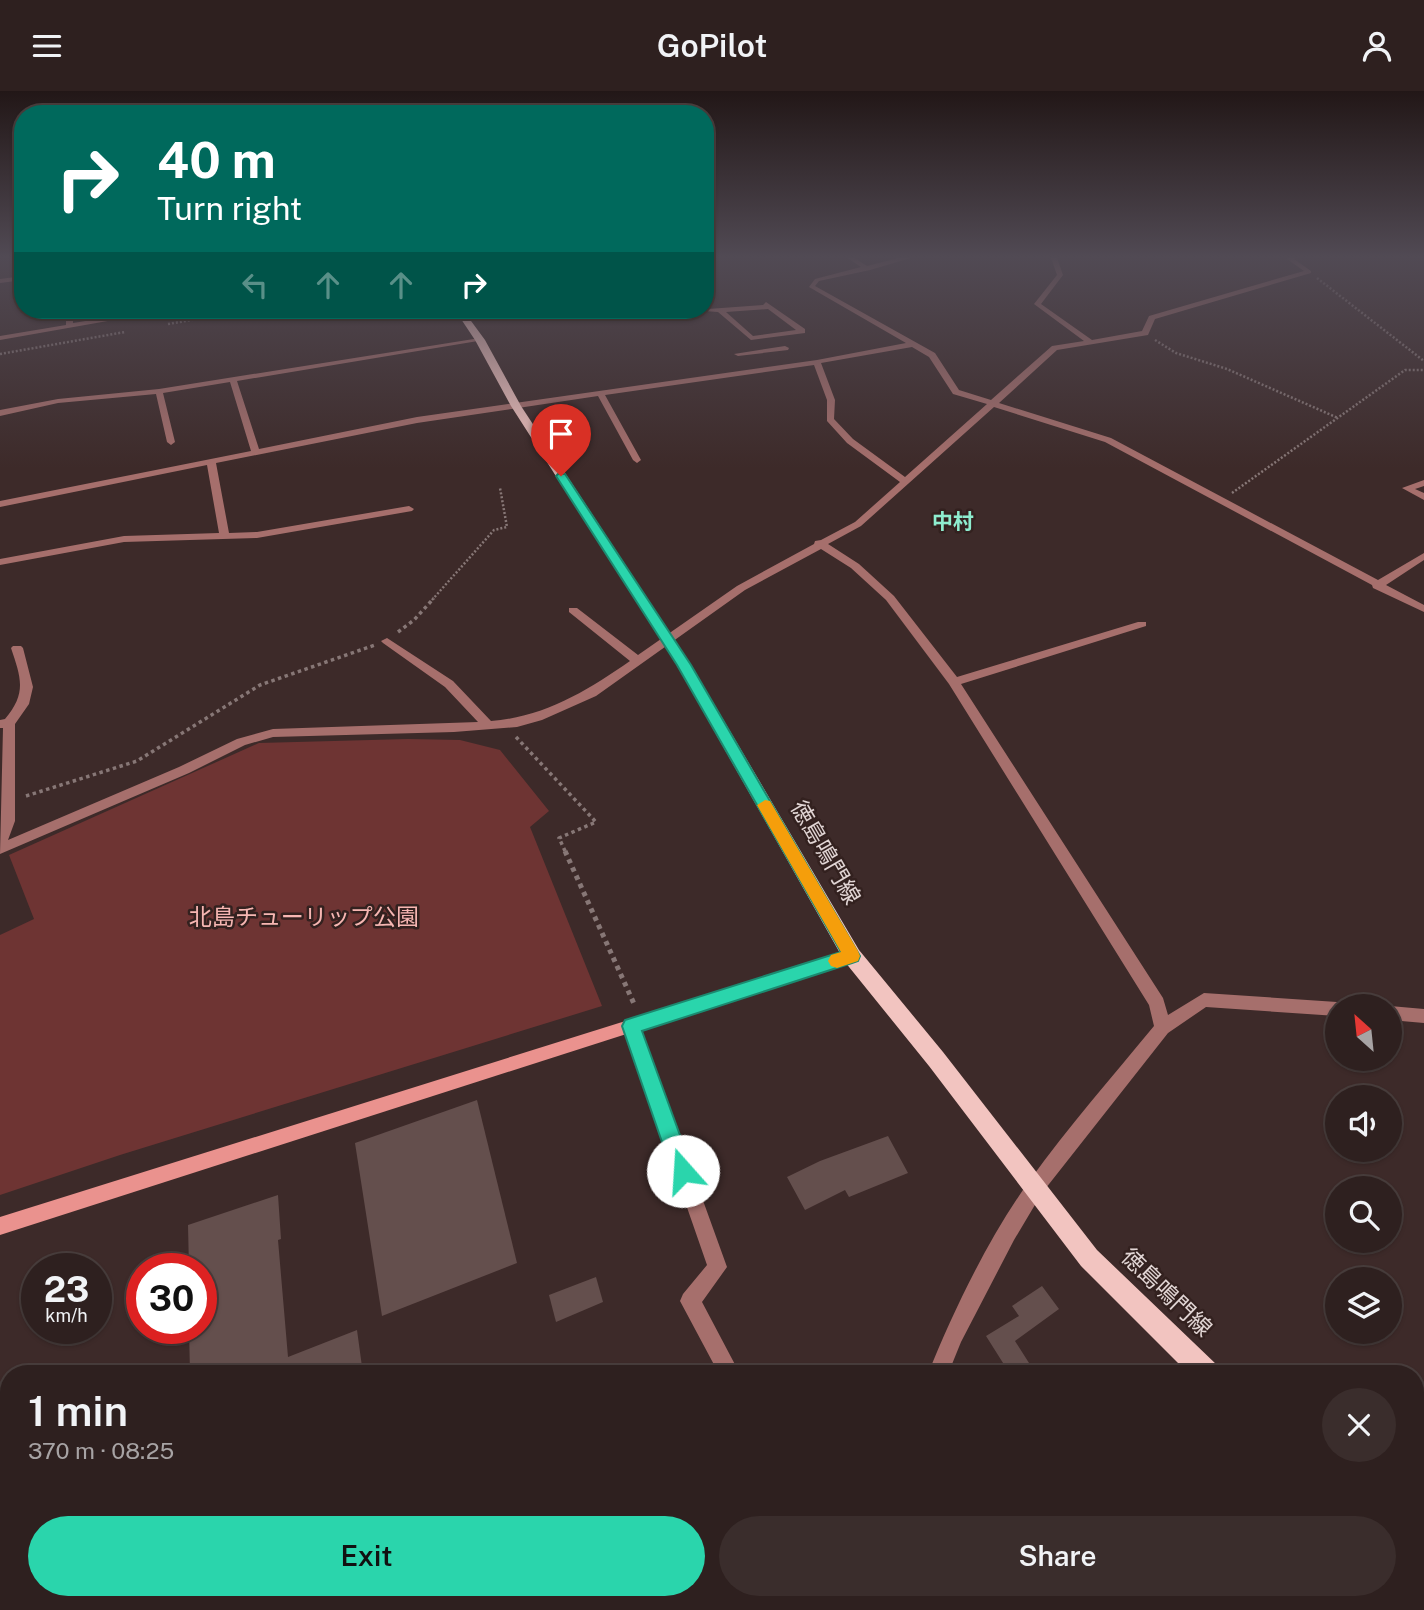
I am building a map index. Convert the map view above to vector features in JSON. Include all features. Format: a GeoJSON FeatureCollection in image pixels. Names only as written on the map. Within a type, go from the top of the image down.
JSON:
{"type":"FeatureCollection","features":[{"type":"Feature","properties":{"kind":"main road","name":"徳島鳴門線"},"geometry":{"type":"LineString","coordinates":[[470,326],[516,406],[668,640],[852,956],[1089,1258],[1199,1365]]}},
{"type":"Feature","properties":{"kind":"street"},"geometry":{"type":"LineString","coordinates":[[0,338],[70,326]]}},
{"type":"Feature","properties":{"kind":"street"},"geometry":{"type":"LineString","coordinates":[[737,326],[751,338],[802,331],[795,326]]}},
{"type":"Feature","properties":{"kind":"street"},"geometry":{"type":"LineString","coordinates":[[882,326],[932,355],[956,392],[1108,440],[1424,609]]}},
{"type":"Feature","properties":{"kind":"street"},"geometry":{"type":"LineString","coordinates":[[1068,326],[1091,342]]}},
{"type":"Feature","properties":{"kind":"street"},"geometry":{"type":"LineString","coordinates":[[0,849],[184,770],[241,742],[273,733],[503,724],[538,717],[592,693],[741,588],[858,524],[1055,348],[1145,333],[1149,326]]}},
{"type":"Feature","properties":{"kind":"street"},"geometry":{"type":"LineString","coordinates":[[773,335],[802,365]]}},
{"type":"Feature","properties":{"kind":"street"},"geometry":{"type":"LineString","coordinates":[[0,413],[58,401],[159,391],[480,340]]}},
{"type":"Feature","properties":{"kind":"street"},"geometry":{"type":"LineString","coordinates":[[0,504],[417,420],[802,365],[914,344]]}},
{"type":"Feature","properties":{"kind":"street"},"geometry":{"type":"LineString","coordinates":[[738,354],[785,348]]}},
{"type":"Feature","properties":{"kind":"street"},"geometry":{"type":"LineString","coordinates":[[817,362],[831,400],[830,419],[850,441],[906,482]]}},
{"type":"Feature","properties":{"kind":"street"},"geometry":{"type":"LineString","coordinates":[[233,380],[256,451]]}},
{"type":"Feature","properties":{"kind":"street"},"geometry":{"type":"LineString","coordinates":[[159,391],[171,442]]}},
{"type":"Feature","properties":{"kind":"street"},"geometry":{"type":"LineString","coordinates":[[600,393],[638,460]]}},
{"type":"Feature","properties":{"kind":"street"},"geometry":{"type":"LineString","coordinates":[[211,462],[225,537]]}},
{"type":"Feature","properties":{"kind":"street"},"geometry":{"type":"LineString","coordinates":[[1424,483],[1407,488],[1424,497]]}},
{"type":"Feature","properties":{"kind":"street"},"geometry":{"type":"LineString","coordinates":[[0,562],[124,539],[257,535],[409,509]]}},
{"type":"Feature","properties":{"kind":"street"},"geometry":{"type":"LineString","coordinates":[[819,543],[855,566],[890,598],[954,682],[1157,1003],[1162,1028]]}},
{"type":"Feature","properties":{"kind":"street"},"geometry":{"type":"LineString","coordinates":[[1377,586],[1424,556]]}},
{"type":"Feature","properties":{"kind":"street"},"geometry":{"type":"LineString","coordinates":[[573,610],[638,661]]}},
{"type":"Feature","properties":{"kind":"street"},"geometry":{"type":"LineString","coordinates":[[954,682],[1142,624]]}},
{"type":"Feature","properties":{"kind":"street"},"geometry":{"type":"LineString","coordinates":[[387,641],[449,684],[488,725]]}},
{"type":"Feature","properties":{"kind":"street"},"geometry":{"type":"LineString","coordinates":[[0,843],[8,821],[5,724],[24,706],[28,681],[17,648]]}},
{"type":"Feature","properties":{"kind":"street"},"geometry":{"type":"LineString","coordinates":[[0,1226],[852,956]]}},
{"type":"Feature","properties":{"kind":"street"},"geometry":{"type":"LineString","coordinates":[[942,1365],[953,1336],[1007,1233],[1036,1188],[1162,1028],[1204,1000],[1325,1008]]}},
{"type":"Feature","properties":{"kind":"street"},"geometry":{"type":"LineString","coordinates":[[1402,1014],[1424,1016]]}},
{"type":"Feature","properties":{"kind":"street"},"geometry":{"type":"LineString","coordinates":[[637,1024],[717,1268],[690,1301],[725,1365]]}},
{"type":"Feature","properties":{"kind":"path"},"geometry":{"type":"LineString","coordinates":[[1379,326],[1424,361]]}},
{"type":"Feature","properties":{"kind":"path"},"geometry":{"type":"LineString","coordinates":[[1145,333],[1176,353],[1227,369],[1338,418]]}},
{"type":"Feature","properties":{"kind":"path"},"geometry":{"type":"LineString","coordinates":[[1220,502],[1405,370],[1424,372]]}},
{"type":"Feature","properties":{"kind":"path"},"geometry":{"type":"LineString","coordinates":[[8,802],[137,761],[260,685],[387,641],[414,620],[494,530],[507,527],[500,488]]}},
{"type":"Feature","properties":{"kind":"path"},"geometry":{"type":"LineString","coordinates":[[503,724],[596,822],[559,838],[637,1024]]}},
{"type":"Feature","properties":{"kind":"green space","name":"北島チューリップ公園"},"geometry":{"type":"Polygon","coordinates":[[[460,740],[500,750],[549,811],[530,827],[602,1006],[120,1155],[0,1195],[0,935],[34,919],[9,855],[259,743],[460,740]]]}},
{"type":"Feature","properties":{"kind":"building"},"geometry":{"type":"Polygon","coordinates":[[[477,1100],[517,1263],[382,1316],[355,1143],[477,1100]]]}},
{"type":"Feature","properties":{"kind":"building"},"geometry":{"type":"Polygon","coordinates":[[[888,1136],[908,1173],[849,1197],[845,1190],[805,1210],[787,1177],[820,1161],[888,1136]]]}},
{"type":"Feature","properties":{"kind":"building"},"geometry":{"type":"Polygon","coordinates":[[[278,1195],[281,1239],[278,1240],[288,1357],[357,1330],[362,1365],[190,1365],[189,1344],[217,1344],[217,1253],[189,1253],[188,1225],[278,1195]]]}},
{"type":"Feature","properties":{"kind":"building"},"geometry":{"type":"Polygon","coordinates":[[[596,1277],[603,1302],[556,1322],[549,1295],[596,1277]]]}},
{"type":"Feature","properties":{"kind":"building"},"geometry":{"type":"Polygon","coordinates":[[[1042,1286],[1059,1309],[1015,1341],[1030,1365],[1004,1365],[986,1336],[1019,1316],[1012,1306],[1042,1286]]]}},
{"type":"Feature","properties":{"kind":"slow traffic"},"geometry":{"type":"LineString","coordinates":[[765,805],[852,956],[837,961]]}},
{"type":"Feature","properties":{"kind":"district","name":"中村"},"geometry":{"type":"Point","coordinates":[953,521]}},
{"type":"Feature","properties":{"kind":"route"},"geometry":{"type":"LineString","coordinates":[[561,476],[684,665],[852,956],[632,1026],[683,1171]]}}]}
